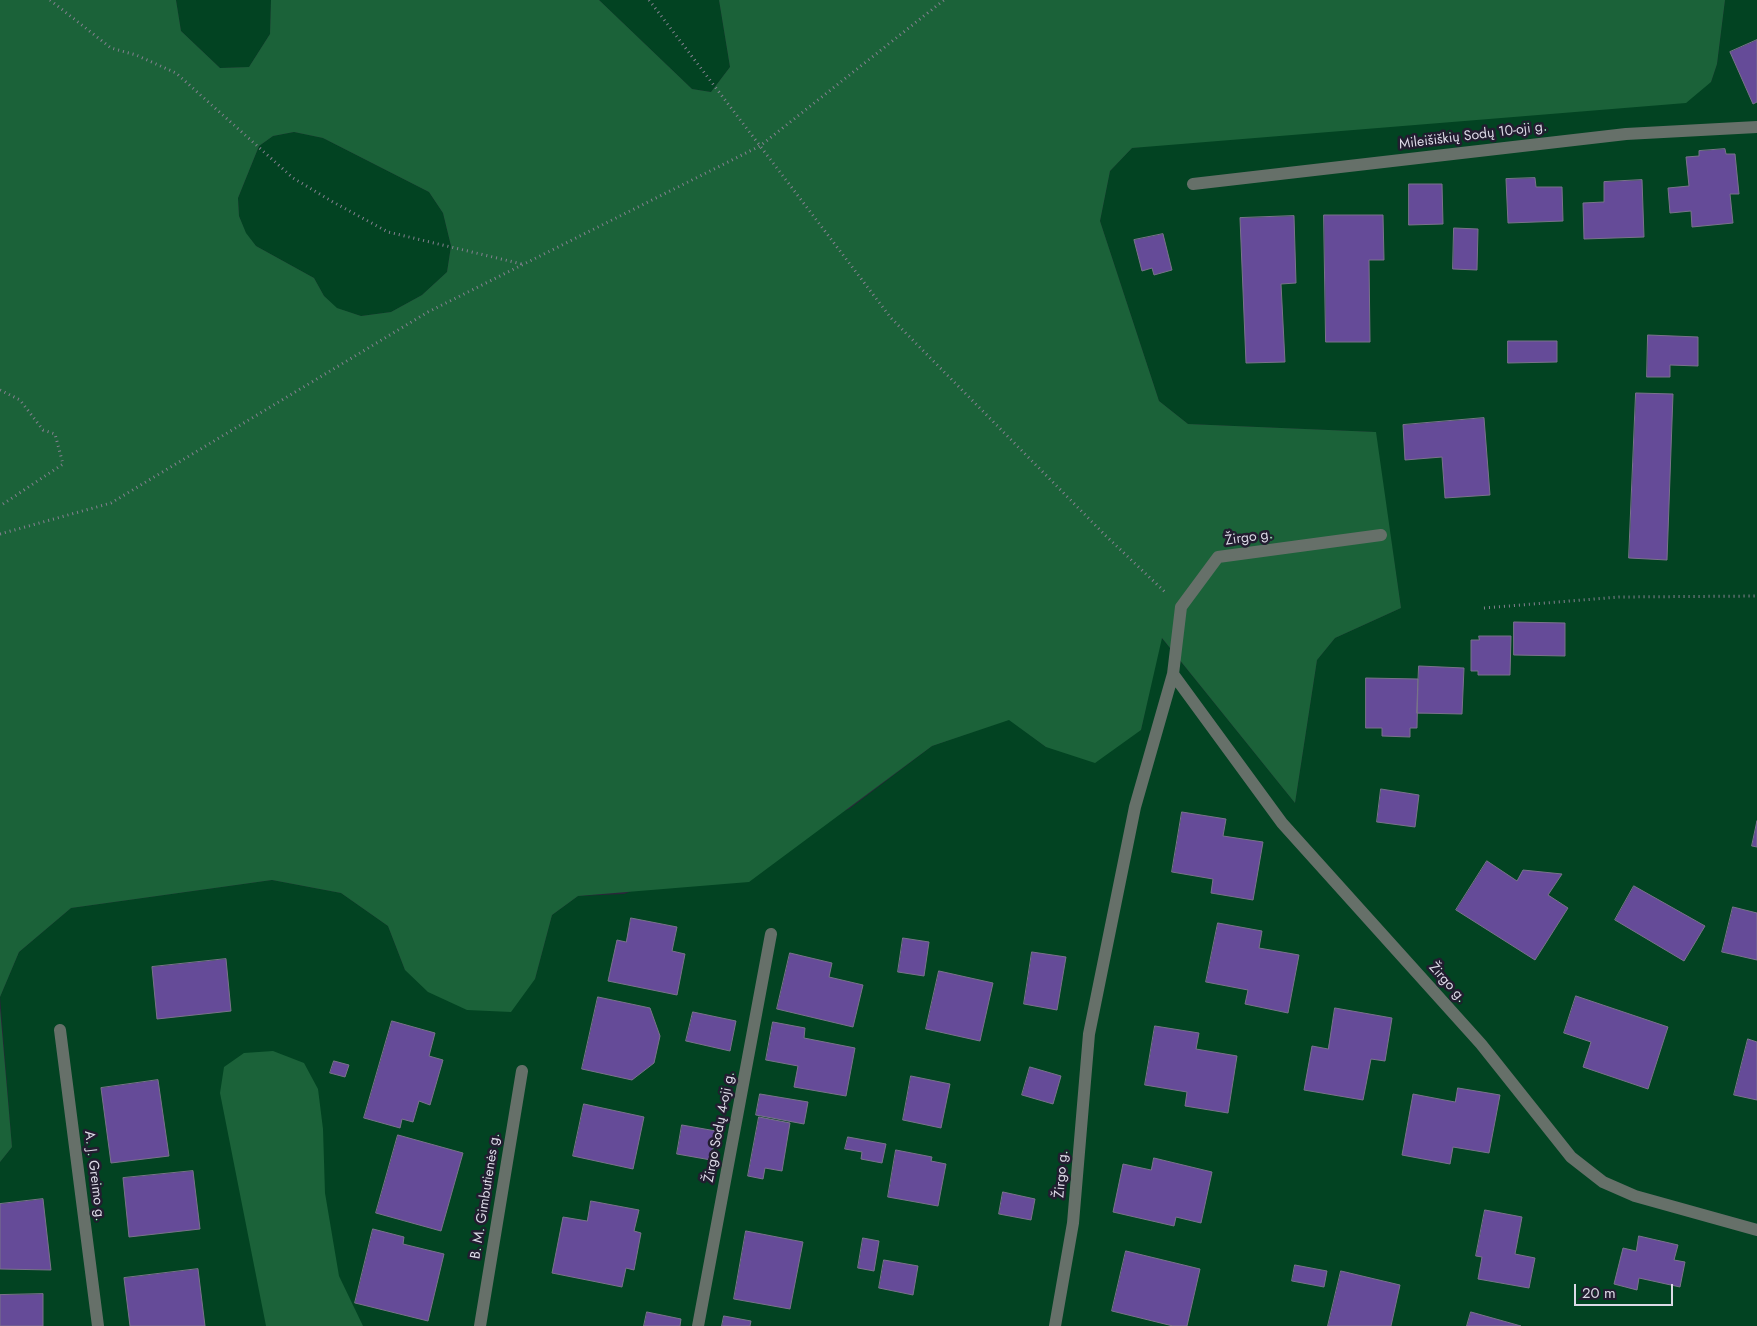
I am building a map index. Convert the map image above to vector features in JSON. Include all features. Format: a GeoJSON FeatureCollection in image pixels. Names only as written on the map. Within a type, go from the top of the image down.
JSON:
{"type":"FeatureCollection","features":[{"type":"Feature","properties":{"kind":"street","name":"Mileišiškių Sodų 10-oji g."},"geometry":{"type":"LineString","coordinates":[[1194,184],[1626,134],[1757,127]]}},
{"type":"Feature","properties":{"kind":"street","name":"Žirgo g."},"geometry":{"type":"LineString","coordinates":[[1055,1326],[1073,1223],[1089,1034],[1135,807],[1173,674],[1180,607],[1218,557],[1382,535]]}},
{"type":"Feature","properties":{"kind":"street","name":"Žirgo g."},"geometry":{"type":"LineString","coordinates":[[1173,674],[1282,823],[1481,1044],[1571,1157],[1603,1182],[1635,1196],[1757,1230]]}},
{"type":"Feature","properties":{"kind":"street","name":"Žirgo Sodų 4-oji g."},"geometry":{"type":"LineString","coordinates":[[698,1326],[771,934]]}},
{"type":"Feature","properties":{"kind":"street","name":"A. J. Greimo g."},"geometry":{"type":"LineString","coordinates":[[60,1030],[98,1326]]}},
{"type":"Feature","properties":{"kind":"street","name":"B. M. Gimbutienės g."},"geometry":{"type":"LineString","coordinates":[[480,1326],[522,1071]]}},
{"type":"Feature","properties":{"kind":"path"},"geometry":{"type":"LineString","coordinates":[[50,0],[111,48],[136,55],[176,73],[293,178],[333,202],[388,232],[523,265]]}},
{"type":"Feature","properties":{"kind":"path"},"geometry":{"type":"LineString","coordinates":[[649,0],[891,318],[1105,535],[1180,607]]}},
{"type":"Feature","properties":{"kind":"path"},"geometry":{"type":"LineString","coordinates":[[0,534],[110,503],[428,312],[760,146],[944,0]]}},
{"type":"Feature","properties":{"kind":"path"},"geometry":{"type":"LineString","coordinates":[[0,390],[20,400],[43,430],[55,434],[63,464],[0,506]]}},
{"type":"Feature","properties":{"kind":"path"},"geometry":{"type":"LineString","coordinates":[[1484,608],[1619,596],[1757,596]]}},
{"type":"Feature","properties":{"kind":"green space"},"geometry":{"type":"Polygon","coordinates":[[[0,0],[176,0],[181,31],[220,68],[249,67],[270,34],[271,0],[599,0],[692,89],[711,92],[730,67],[719,0],[1725,0],[1717,64],[1711,82],[1686,103],[1132,148],[1110,171],[1100,221],[1159,401],[1188,424],[1376,432],[1401,608],[1335,638],[1317,660],[1295,803],[1162,638],[1141,730],[1095,763],[1046,747],[1009,720],[932,746],[749,882],[578,896],[552,915],[535,979],[511,1012],[467,1010],[428,992],[405,970],[388,926],[341,893],[272,880],[71,908],[19,952],[0,997],[0,0]],[[294,132],[273,136],[259,146],[238,198],[239,216],[246,233],[256,246],[314,278],[324,296],[337,308],[361,316],[391,312],[422,295],[447,272],[451,246],[443,213],[429,192],[323,138],[294,132]]]}},
{"type":"Feature","properties":{"kind":"green space"},"geometry":{"type":"Polygon","coordinates":[[[176,0],[271,0],[270,34],[249,67],[220,68],[181,31],[176,0]]]}},
{"type":"Feature","properties":{"kind":"green space"},"geometry":{"type":"Polygon","coordinates":[[[599,0],[719,0],[730,67],[711,92],[692,89],[599,0]]]}},
{"type":"Feature","properties":{"kind":"green space"},"geometry":{"type":"Polygon","coordinates":[[[1725,0],[1757,0],[1757,1326],[0,1326],[0,1162],[12,1147],[0,997],[19,952],[71,908],[272,880],[341,893],[388,926],[405,970],[535,979],[552,915],[578,896],[624,894],[849,809],[932,746],[1009,719],[1046,747],[1141,730],[1161,637],[1295,803],[1317,660],[1335,638],[1401,608],[1375,432],[1188,424],[1159,401],[1100,221],[1110,171],[1132,148],[1711,82],[1717,64],[1725,0]]]}},
{"type":"Feature","properties":{"kind":"green space"},"geometry":{"type":"Polygon","coordinates":[[[294,132],[323,138],[429,192],[443,213],[451,246],[447,272],[422,295],[391,312],[361,316],[336,308],[324,296],[314,278],[256,246],[246,234],[239,216],[238,198],[259,146],[273,136],[294,132]]]}},
{"type":"Feature","properties":{"kind":"green space"},"geometry":{"type":"Polygon","coordinates":[[[0,1008],[12,1147],[0,1162],[0,1008]]]}},
{"type":"Feature","properties":{"kind":"green space"},"geometry":{"type":"Polygon","coordinates":[[[273,1051],[304,1063],[318,1089],[323,1129],[325,1193],[339,1276],[363,1326],[266,1326],[220,1093],[224,1067],[244,1053],[273,1051]]]}},
{"type":"Feature","properties":{"kind":"building"},"geometry":{"type":"Polygon","coordinates":[[[1757,40],[1757,102],[1753,104],[1730,52],[1757,40]]]}},
{"type":"Feature","properties":{"kind":"building"},"geometry":{"type":"Polygon","coordinates":[[[1725,149],[1726,154],[1735,154],[1739,194],[1730,194],[1733,223],[1692,227],[1691,211],[1670,213],[1668,188],[1689,186],[1686,157],[1699,156],[1699,151],[1725,149]]]}},
{"type":"Feature","properties":{"kind":"building"},"geometry":{"type":"Polygon","coordinates":[[[1535,178],[1536,187],[1562,187],[1563,221],[1508,223],[1506,179],[1535,178]]]}},
{"type":"Feature","properties":{"kind":"building"},"geometry":{"type":"Polygon","coordinates":[[[1642,180],[1644,237],[1584,239],[1583,203],[1604,202],[1604,182],[1642,180]]]}},
{"type":"Feature","properties":{"kind":"building"},"geometry":{"type":"Polygon","coordinates":[[[1409,184],[1442,184],[1443,224],[1409,225],[1409,184]]]}},
{"type":"Feature","properties":{"kind":"building"},"geometry":{"type":"Polygon","coordinates":[[[1324,215],[1383,215],[1384,260],[1369,260],[1370,342],[1326,342],[1324,215]]]}},
{"type":"Feature","properties":{"kind":"building"},"geometry":{"type":"Polygon","coordinates":[[[1294,216],[1296,283],[1281,284],[1285,362],[1246,363],[1240,218],[1294,216]]]}},
{"type":"Feature","properties":{"kind":"building"},"geometry":{"type":"Polygon","coordinates":[[[1454,228],[1478,229],[1477,270],[1453,269],[1454,228]]]}},
{"type":"Feature","properties":{"kind":"building"},"geometry":{"type":"Polygon","coordinates":[[[1163,234],[1172,270],[1154,275],[1152,268],[1142,271],[1134,240],[1163,234]]]}},
{"type":"Feature","properties":{"kind":"building"},"geometry":{"type":"Polygon","coordinates":[[[1648,335],[1698,337],[1698,366],[1670,365],[1670,377],[1647,377],[1648,335]]]}},
{"type":"Feature","properties":{"kind":"building"},"geometry":{"type":"Polygon","coordinates":[[[1508,341],[1557,341],[1557,362],[1508,363],[1508,341]]]}},
{"type":"Feature","properties":{"kind":"building"},"geometry":{"type":"Polygon","coordinates":[[[1636,393],[1673,394],[1667,560],[1629,558],[1636,393]]]}},
{"type":"Feature","properties":{"kind":"building"},"geometry":{"type":"Polygon","coordinates":[[[1484,418],[1490,495],[1445,498],[1442,457],[1405,460],[1403,425],[1484,418]]]}},
{"type":"Feature","properties":{"kind":"building"},"geometry":{"type":"Polygon","coordinates":[[[1514,622],[1565,623],[1565,656],[1514,655],[1514,622]]]}},
{"type":"Feature","properties":{"kind":"building"},"geometry":{"type":"Polygon","coordinates":[[[1479,636],[1511,636],[1510,675],[1478,675],[1478,671],[1471,671],[1471,640],[1479,640],[1479,636]]]}},
{"type":"Feature","properties":{"kind":"building"},"geometry":{"type":"Polygon","coordinates":[[[1419,666],[1464,668],[1462,714],[1417,713],[1419,666]]]}},
{"type":"Feature","properties":{"kind":"building"},"geometry":{"type":"Polygon","coordinates":[[[1366,678],[1418,679],[1417,728],[1410,728],[1410,737],[1382,736],[1382,728],[1366,728],[1366,678]]]}},
{"type":"Feature","properties":{"kind":"building"},"geometry":{"type":"Polygon","coordinates":[[[1381,789],[1419,795],[1415,827],[1377,822],[1381,789]]]}},
{"type":"Feature","properties":{"kind":"building"},"geometry":{"type":"Polygon","coordinates":[[[1182,812],[1226,819],[1223,836],[1263,842],[1253,900],[1211,893],[1213,879],[1172,872],[1182,812]]]}},
{"type":"Feature","properties":{"kind":"building"},"geometry":{"type":"Polygon","coordinates":[[[1757,821],[1757,847],[1752,846],[1757,821]]]}},
{"type":"Feature","properties":{"kind":"building"},"geometry":{"type":"Polygon","coordinates":[[[1487,861],[1517,881],[1523,870],[1562,874],[1548,895],[1568,908],[1535,960],[1456,910],[1487,861]]]}},
{"type":"Feature","properties":{"kind":"building"},"geometry":{"type":"Polygon","coordinates":[[[1634,886],[1705,926],[1684,961],[1615,920],[1634,886]]]}},
{"type":"Feature","properties":{"kind":"building"},"geometry":{"type":"Polygon","coordinates":[[[1733,907],[1757,913],[1757,960],[1722,952],[1733,907]]]}},
{"type":"Feature","properties":{"kind":"building"},"geometry":{"type":"Polygon","coordinates":[[[631,918],[677,927],[672,951],[685,954],[677,995],[608,981],[617,940],[626,942],[631,918]]]}},
{"type":"Feature","properties":{"kind":"building"},"geometry":{"type":"Polygon","coordinates":[[[1218,923],[1262,931],[1259,948],[1299,955],[1288,1013],[1245,1004],[1248,990],[1206,982],[1218,923]]]}},
{"type":"Feature","properties":{"kind":"building"},"geometry":{"type":"Polygon","coordinates":[[[903,938],[929,942],[924,976],[898,972],[903,938]]]}},
{"type":"Feature","properties":{"kind":"building"},"geometry":{"type":"Polygon","coordinates":[[[1032,952],[1066,957],[1057,1010],[1024,1004],[1032,952]]]}},
{"type":"Feature","properties":{"kind":"building"},"geometry":{"type":"Polygon","coordinates":[[[790,953],[832,963],[829,977],[863,985],[853,1027],[777,1009],[790,953]]]}},
{"type":"Feature","properties":{"kind":"building"},"geometry":{"type":"Polygon","coordinates":[[[226,959],[231,1011],[157,1019],[152,967],[226,959]]]}},
{"type":"Feature","properties":{"kind":"building"},"geometry":{"type":"Polygon","coordinates":[[[939,971],[993,983],[980,1041],[926,1029],[939,971]]]}},
{"type":"Feature","properties":{"kind":"building"},"geometry":{"type":"Polygon","coordinates":[[[1576,996],[1668,1027],[1648,1089],[1583,1067],[1591,1042],[1564,1033],[1576,996]]]}},
{"type":"Feature","properties":{"kind":"building"},"geometry":{"type":"Polygon","coordinates":[[[598,997],[650,1008],[660,1036],[654,1063],[632,1080],[582,1069],[598,997]]]}},
{"type":"Feature","properties":{"kind":"building"},"geometry":{"type":"Polygon","coordinates":[[[1335,1008],[1392,1018],[1385,1061],[1371,1059],[1363,1100],[1304,1090],[1312,1046],[1328,1049],[1335,1008]]]}},
{"type":"Feature","properties":{"kind":"building"},"geometry":{"type":"Polygon","coordinates":[[[693,1012],[736,1021],[730,1051],[686,1041],[693,1012]]]}},
{"type":"Feature","properties":{"kind":"building"},"geometry":{"type":"Polygon","coordinates":[[[392,1021],[435,1033],[429,1056],[443,1060],[430,1105],[419,1101],[413,1122],[402,1119],[400,1128],[364,1118],[392,1021]]]}},
{"type":"Feature","properties":{"kind":"building"},"geometry":{"type":"Polygon","coordinates":[[[773,1022],[805,1028],[804,1038],[855,1048],[846,1096],[794,1087],[798,1066],[766,1060],[773,1022]]]}},
{"type":"Feature","properties":{"kind":"building"},"geometry":{"type":"Polygon","coordinates":[[[1155,1026],[1199,1033],[1196,1049],[1237,1056],[1228,1113],[1185,1106],[1187,1092],[1145,1085],[1155,1026]]]}},
{"type":"Feature","properties":{"kind":"building"},"geometry":{"type":"Polygon","coordinates":[[[1748,1039],[1757,1042],[1757,1100],[1734,1095],[1748,1039]]]}},
{"type":"Feature","properties":{"kind":"building"},"geometry":{"type":"Polygon","coordinates":[[[334,1061],[349,1065],[345,1077],[330,1073],[334,1061]]]}},
{"type":"Feature","properties":{"kind":"building"},"geometry":{"type":"Polygon","coordinates":[[[1030,1067],[1061,1076],[1053,1104],[1022,1095],[1030,1067]]]}},
{"type":"Feature","properties":{"kind":"building"},"geometry":{"type":"Polygon","coordinates":[[[911,1076],[950,1084],[941,1128],[903,1120],[911,1076]]]}},
{"type":"Feature","properties":{"kind":"building"},"geometry":{"type":"Polygon","coordinates":[[[158,1080],[169,1156],[111,1163],[101,1088],[158,1080]]]}},
{"type":"Feature","properties":{"kind":"building"},"geometry":{"type":"Polygon","coordinates":[[[1458,1088],[1500,1095],[1489,1153],[1453,1147],[1450,1164],[1402,1155],[1413,1094],[1455,1102],[1458,1088]]]}},
{"type":"Feature","properties":{"kind":"building"},"geometry":{"type":"Polygon","coordinates":[[[760,1094],[808,1102],[804,1124],[756,1115],[760,1094]]]}},
{"type":"Feature","properties":{"kind":"building"},"geometry":{"type":"Polygon","coordinates":[[[584,1104],[644,1117],[633,1169],[573,1156],[584,1104]]]}},
{"type":"Feature","properties":{"kind":"building"},"geometry":{"type":"Polygon","coordinates":[[[759,1117],[790,1123],[782,1171],[765,1168],[763,1179],[748,1176],[759,1117]]]}},
{"type":"Feature","properties":{"kind":"building"},"geometry":{"type":"Polygon","coordinates":[[[682,1125],[716,1131],[711,1160],[677,1154],[682,1125]]]}},
{"type":"Feature","properties":{"kind":"building"},"geometry":{"type":"Polygon","coordinates":[[[398,1135],[463,1153],[441,1231],[376,1213],[398,1135]]]}},
{"type":"Feature","properties":{"kind":"building"},"geometry":{"type":"Polygon","coordinates":[[[848,1137],[886,1144],[882,1163],[861,1159],[862,1152],[845,1149],[848,1137]]]}},
{"type":"Feature","properties":{"kind":"building"},"geometry":{"type":"Polygon","coordinates":[[[896,1150],[932,1157],[931,1161],[946,1164],[938,1206],[888,1197],[896,1150]]]}},
{"type":"Feature","properties":{"kind":"building"},"geometry":{"type":"Polygon","coordinates":[[[1154,1158],[1212,1172],[1201,1223],[1176,1217],[1174,1226],[1113,1212],[1123,1164],[1151,1170],[1154,1158]]]}},
{"type":"Feature","properties":{"kind":"building"},"geometry":{"type":"Polygon","coordinates":[[[193,1171],[200,1229],[129,1237],[123,1178],[193,1171]]]}},
{"type":"Feature","properties":{"kind":"building"},"geometry":{"type":"Polygon","coordinates":[[[1003,1192],[1035,1199],[1031,1220],[999,1214],[1003,1192]]]}},
{"type":"Feature","properties":{"kind":"building"},"geometry":{"type":"Polygon","coordinates":[[[43,1199],[51,1270],[0,1269],[0,1204],[43,1199]]]}},
{"type":"Feature","properties":{"kind":"building"},"geometry":{"type":"Polygon","coordinates":[[[591,1201],[639,1210],[634,1231],[641,1233],[634,1270],[626,1268],[622,1287],[552,1273],[563,1217],[587,1221],[591,1201]]]}},
{"type":"Feature","properties":{"kind":"building"},"geometry":{"type":"Polygon","coordinates":[[[1485,1210],[1522,1217],[1515,1254],[1535,1258],[1529,1288],[1478,1279],[1482,1257],[1476,1256],[1485,1210]]]}},
{"type":"Feature","properties":{"kind":"building"},"geometry":{"type":"Polygon","coordinates":[[[373,1229],[404,1237],[403,1244],[444,1254],[428,1321],[355,1303],[373,1229]]]}},
{"type":"Feature","properties":{"kind":"building"},"geometry":{"type":"Polygon","coordinates":[[[746,1231],[803,1242],[790,1309],[734,1299],[746,1231]]]}},
{"type":"Feature","properties":{"kind":"building"},"geometry":{"type":"Polygon","coordinates":[[[1639,1236],[1678,1245],[1674,1260],[1685,1262],[1680,1287],[1639,1278],[1637,1290],[1614,1284],[1623,1248],[1636,1251],[1639,1236]]]}},
{"type":"Feature","properties":{"kind":"building"},"geometry":{"type":"Polygon","coordinates":[[[863,1238],[879,1241],[874,1271],[858,1268],[863,1238]]]}},
{"type":"Feature","properties":{"kind":"building"},"geometry":{"type":"Polygon","coordinates":[[[1126,1251],[1200,1269],[1187,1326],[1173,1326],[1112,1311],[1126,1251]]]}},
{"type":"Feature","properties":{"kind":"building"},"geometry":{"type":"Polygon","coordinates":[[[884,1260],[918,1266],[913,1295],[879,1288],[884,1260]]]}},
{"type":"Feature","properties":{"kind":"building"},"geometry":{"type":"Polygon","coordinates":[[[1295,1265],[1327,1271],[1324,1287],[1292,1281],[1295,1265]]]}},
{"type":"Feature","properties":{"kind":"building"},"geometry":{"type":"Polygon","coordinates":[[[198,1269],[205,1326],[130,1326],[124,1278],[198,1269]]]}},
{"type":"Feature","properties":{"kind":"building"},"geometry":{"type":"Polygon","coordinates":[[[1341,1271],[1400,1285],[1391,1326],[1328,1326],[1341,1271]]]}},
{"type":"Feature","properties":{"kind":"building"},"geometry":{"type":"Polygon","coordinates":[[[43,1294],[43,1326],[0,1326],[0,1295],[43,1294]]]}},
{"type":"Feature","properties":{"kind":"building"},"geometry":{"type":"Polygon","coordinates":[[[647,1312],[681,1319],[680,1326],[644,1326],[647,1312]]]}},
{"type":"Feature","properties":{"kind":"building"},"geometry":{"type":"Polygon","coordinates":[[[1471,1312],[1521,1326],[1467,1326],[1471,1312]]]}},
{"type":"Feature","properties":{"kind":"building"},"geometry":{"type":"Polygon","coordinates":[[[724,1316],[751,1321],[750,1326],[722,1326],[724,1316]]]}}]}
